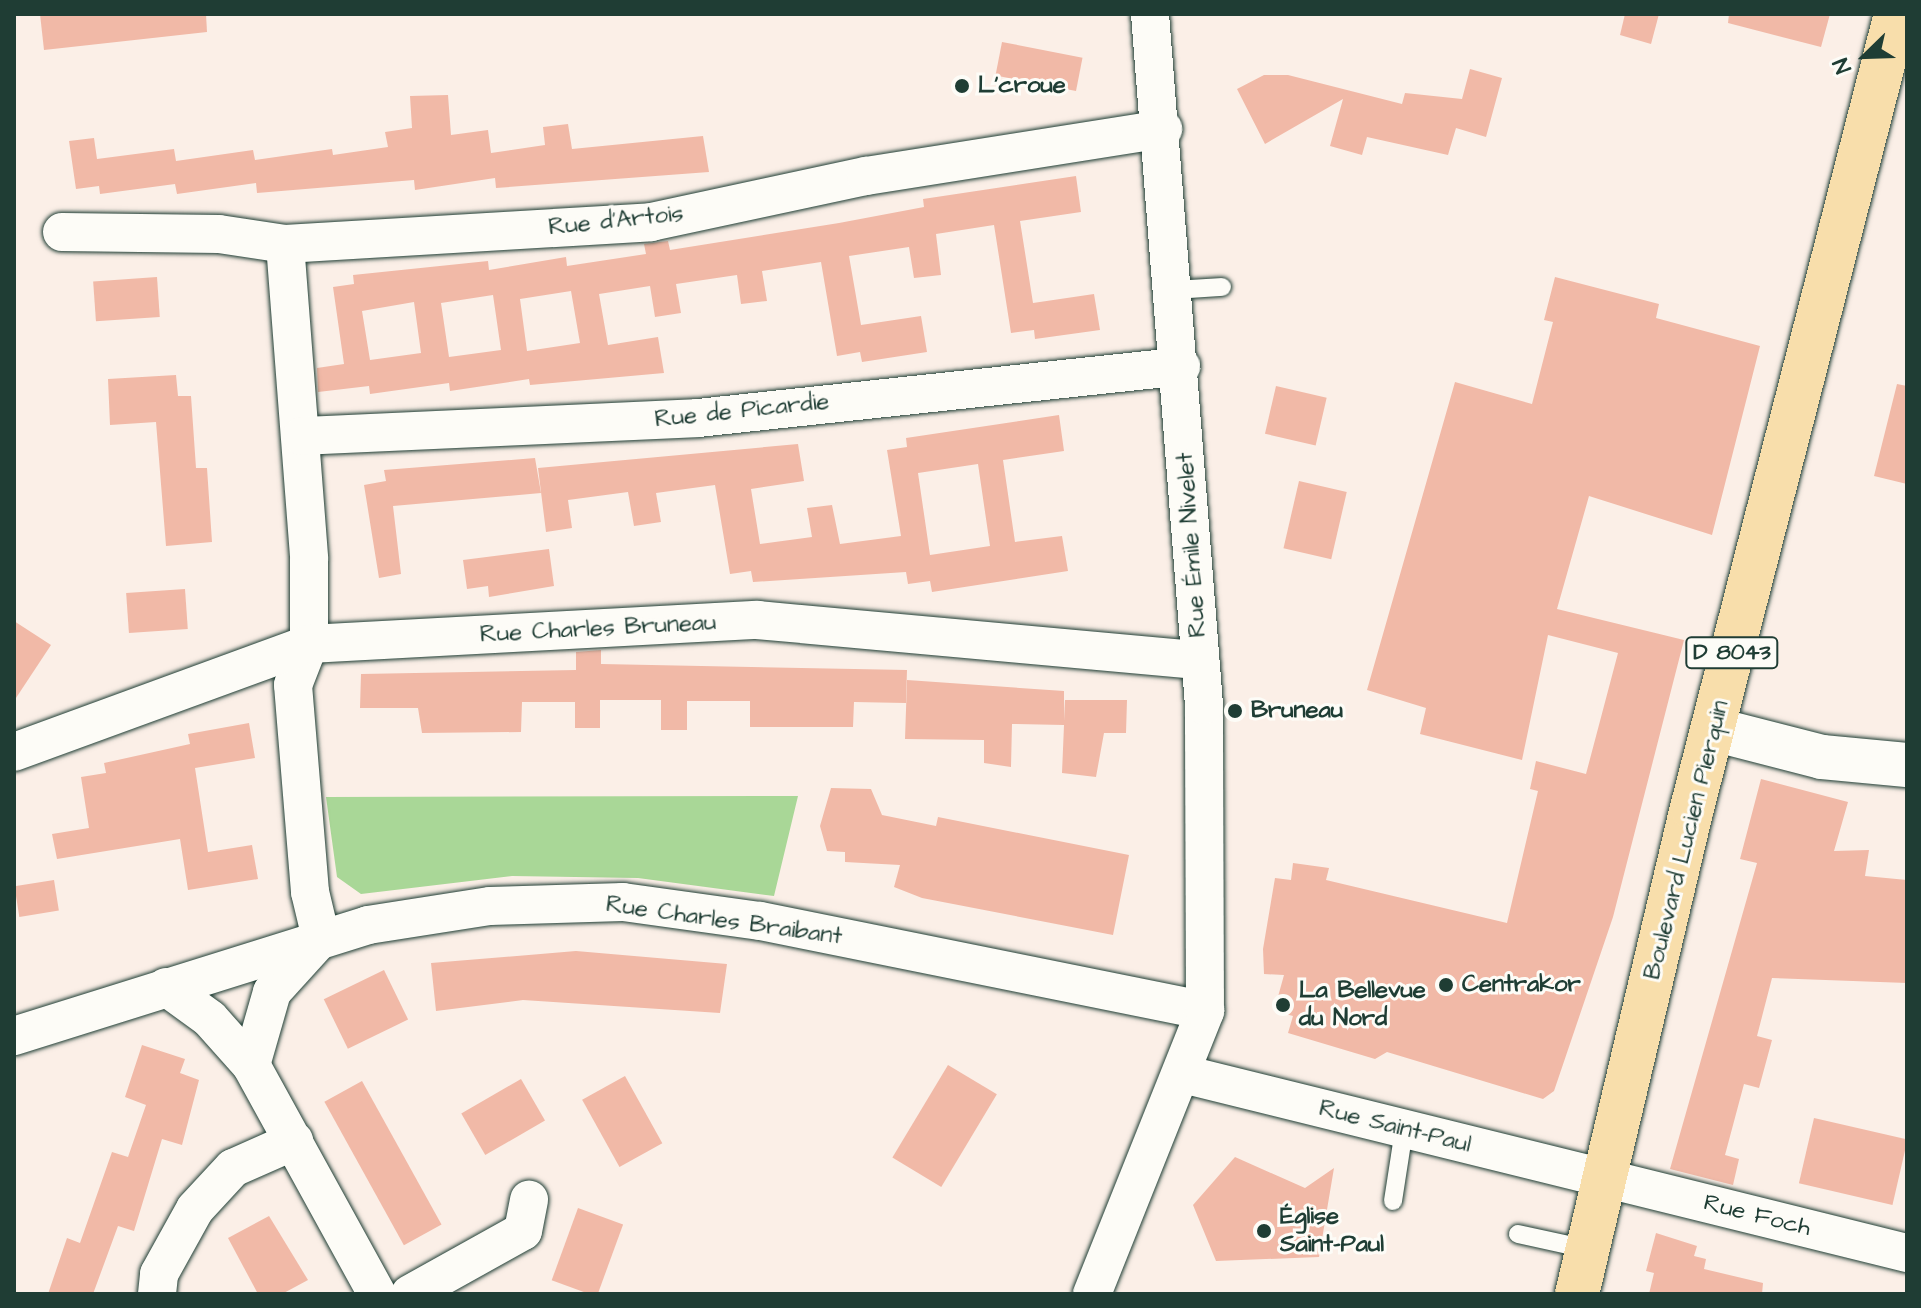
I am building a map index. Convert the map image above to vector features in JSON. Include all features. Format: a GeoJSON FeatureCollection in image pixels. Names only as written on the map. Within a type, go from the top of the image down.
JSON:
{"type":"FeatureCollection","features":[{"type":"Feature","properties":{"kind":"main road","name":"Boulevard Lucien Pierquin"},"geometry":{"type":"LineString","coordinates":[[1577,1294],[1713,729],[1896,14]]}},
{"type":"Feature","properties":{"kind":"street","name":"Rue Émile Nivelet"},"geometry":{"type":"LineString","coordinates":[[1092,1294],[1183,1074],[1205,1011],[1200,660],[1163,129],[1150,14]]}},
{"type":"Feature","properties":{"kind":"street","name":"Rue d'Artois"},"geometry":{"type":"LineString","coordinates":[[62,232],[219,234],[285,244],[651,222],[866,176],[1163,129]]}},
{"type":"Feature","properties":{"kind":"street"},"geometry":{"type":"LineString","coordinates":[[251,1065],[272,992],[321,938],[310,892],[293,685],[309,644],[302,436],[285,244]]}},
{"type":"Feature","properties":{"kind":"street","name":"Rue de Picardie"},"geometry":{"type":"LineString","coordinates":[[302,436],[698,418],[1181,366]]}},
{"type":"Feature","properties":{"kind":"street","name":"Rue Charles Bruneau"},"geometry":{"type":"LineString","coordinates":[[14,752],[309,644],[757,620],[1200,660]]}},
{"type":"Feature","properties":{"kind":"street"},"geometry":{"type":"LineString","coordinates":[[1713,729],[1822,757],[1907,765]]}},
{"type":"Feature","properties":{"kind":"street","name":"Rue Charles Braibant"},"geometry":{"type":"LineString","coordinates":[[14,1036],[321,938],[490,906],[623,902],[760,921],[1205,1011]]}},
{"type":"Feature","properties":{"kind":"street"},"geometry":{"type":"LineString","coordinates":[[166,987],[210,1019],[251,1065],[377,1294]]}},
{"type":"Feature","properties":{"kind":"street","name":"Rue Saint-Paul"},"geometry":{"type":"LineString","coordinates":[[1183,1074],[1606,1179]]}},
{"type":"Feature","properties":{"kind":"street"},"geometry":{"type":"LineString","coordinates":[[157,1294],[159,1274],[195,1209],[233,1168],[294,1141]]}},
{"type":"Feature","properties":{"kind":"street","name":"Rue Foch"},"geometry":{"type":"LineString","coordinates":[[1606,1179],[1907,1253]]}},
{"type":"Feature","properties":{"kind":"street"},"geometry":{"type":"LineString","coordinates":[[410,1294],[523,1231],[529,1200]]}},
{"type":"Feature","properties":{"kind":"lane"},"geometry":{"type":"LineString","coordinates":[[1175,290],[1222,287]]}},
{"type":"Feature","properties":{"kind":"lane"},"geometry":{"type":"LineString","coordinates":[[1393,1201],[1404,1130]]}},
{"type":"Feature","properties":{"kind":"lane"},"geometry":{"type":"LineString","coordinates":[[1518,1234],[1587,1249]]}},
{"type":"Feature","properties":{"kind":"green space"},"geometry":{"type":"Polygon","coordinates":[[[798,796],[774,896],[638,878],[512,876],[361,894],[337,877],[326,797],[798,796]]]}},
{"type":"Feature","properties":{"kind":"building"},"geometry":{"type":"Polygon","coordinates":[[[40,14],[206,14],[207,32],[44,50],[40,14]]]}},
{"type":"Feature","properties":{"kind":"building"},"geometry":{"type":"Polygon","coordinates":[[[1625,14],[1659,14],[1651,44],[1620,35],[1625,14]]]}},
{"type":"Feature","properties":{"kind":"building"},"geometry":{"type":"Polygon","coordinates":[[[1729,14],[1830,14],[1821,47],[1728,23],[1729,14]]]}},
{"type":"Feature","properties":{"kind":"building"},"geometry":{"type":"Polygon","coordinates":[[[1002,42],[1082,58],[1076,91],[996,75],[1002,42]]]}},
{"type":"Feature","properties":{"kind":"building"},"geometry":{"type":"Polygon","coordinates":[[[1470,69],[1502,78],[1486,137],[1456,128],[1448,155],[1367,137],[1362,155],[1330,146],[1343,99],[1265,144],[1237,89],[1264,75],[1288,75],[1402,104],[1405,93],[1462,99],[1470,69]]]}},
{"type":"Feature","properties":{"kind":"building"},"geometry":{"type":"Polygon","coordinates":[[[448,95],[451,135],[488,130],[491,153],[545,145],[543,127],[568,124],[572,149],[703,136],[709,172],[496,188],[495,178],[415,190],[414,180],[257,193],[256,183],[177,194],[175,184],[100,194],[99,186],[76,189],[69,141],[94,138],[97,159],[174,149],[176,161],[253,150],[255,160],[332,149],[333,155],[388,147],[385,132],[412,128],[410,96],[448,95]]]}},
{"type":"Feature","properties":{"kind":"building"},"geometry":{"type":"Polygon","coordinates":[[[1076,176],[1081,212],[1020,221],[1033,303],[1094,294],[1100,330],[1035,339],[1034,330],[1011,333],[994,225],[936,234],[941,275],[914,278],[909,247],[849,256],[861,325],[921,316],[927,352],[862,362],[860,352],[837,356],[821,262],[762,271],[767,301],[741,304],[737,275],[676,284],[681,313],[655,317],[650,286],[599,294],[608,345],[658,337],[664,373],[530,385],[529,379],[450,391],[449,383],[370,394],[369,386],[318,392],[317,368],[344,364],[333,287],[354,284],[353,275],[488,261],[489,270],[566,257],[567,266],[646,254],[644,244],[668,241],[670,250],[839,223],[924,207],[923,199],[1076,176]],[[571,291],[520,299],[527,351],[580,343],[571,291]],[[493,295],[441,303],[449,357],[501,350],[493,295]],[[414,302],[362,311],[370,360],[421,353],[414,302]]]}},
{"type":"Feature","properties":{"kind":"building"},"geometry":{"type":"Polygon","coordinates":[[[157,277],[160,317],[96,321],[93,281],[157,277]]]}},
{"type":"Feature","properties":{"kind":"building"},"geometry":{"type":"Polygon","coordinates":[[[1555,277],[1659,304],[1656,318],[1760,346],[1712,535],[1589,496],[1557,609],[1684,640],[1613,917],[1554,1091],[1543,1099],[1387,1052],[1375,1059],[1288,1033],[1293,1016],[1274,1011],[1284,975],[1264,974],[1263,949],[1275,878],[1291,880],[1293,863],[1329,868],[1326,880],[1507,923],[1538,791],[1530,789],[1536,761],[1586,774],[1618,653],[1548,635],[1522,760],[1420,734],[1426,708],[1367,690],[1455,382],[1532,404],[1553,322],[1544,320],[1555,277]]]}},
{"type":"Feature","properties":{"kind":"building"},"geometry":{"type":"Polygon","coordinates":[[[176,375],[178,396],[191,396],[196,468],[207,468],[212,542],[166,546],[156,422],[110,425],[108,379],[176,375]]]}},
{"type":"Feature","properties":{"kind":"building"},"geometry":{"type":"Polygon","coordinates":[[[1897,384],[1907,386],[1907,484],[1874,476],[1897,384]]]}},
{"type":"Feature","properties":{"kind":"building"},"geometry":{"type":"Polygon","coordinates":[[[1276,386],[1327,398],[1316,445],[1265,434],[1276,386]]]}},
{"type":"Feature","properties":{"kind":"building"},"geometry":{"type":"Polygon","coordinates":[[[1059,415],[1064,451],[1003,460],[1015,542],[1062,536],[1068,571],[932,592],[930,581],[908,584],[906,572],[753,582],[751,571],[730,574],[715,485],[656,493],[661,522],[634,526],[628,492],[568,500],[572,528],[546,532],[538,468],[798,444],[804,481],[751,489],[760,544],[812,537],[807,508],[832,505],[840,544],[901,536],[887,450],[907,447],[906,438],[1059,415]],[[978,464],[918,473],[930,555],[990,546],[978,464]]]}},
{"type":"Feature","properties":{"kind":"building"},"geometry":{"type":"Polygon","coordinates":[[[535,458],[541,493],[393,506],[401,574],[379,578],[364,485],[386,481],[384,470],[535,458]]]}},
{"type":"Feature","properties":{"kind":"building"},"geometry":{"type":"Polygon","coordinates":[[[1299,481],[1347,492],[1331,559],[1283,548],[1299,481]]]}},
{"type":"Feature","properties":{"kind":"building"},"geometry":{"type":"Polygon","coordinates":[[[549,549],[554,586],[489,597],[488,586],[467,589],[463,560],[549,549]]]}},
{"type":"Feature","properties":{"kind":"building"},"geometry":{"type":"Polygon","coordinates":[[[185,589],[188,629],[129,633],[126,593],[185,589]]]}},
{"type":"Feature","properties":{"kind":"building"},"geometry":{"type":"Polygon","coordinates":[[[14,621],[51,645],[14,701],[14,621]]]}},
{"type":"Feature","properties":{"kind":"building"},"geometry":{"type":"Polygon","coordinates":[[[601,650],[601,664],[907,670],[906,703],[854,702],[853,727],[750,727],[750,701],[687,701],[687,730],[661,730],[661,700],[600,700],[600,728],[575,728],[575,702],[522,702],[521,732],[422,733],[418,708],[360,708],[361,674],[576,670],[576,652],[601,650]]]}},
{"type":"Feature","properties":{"kind":"building"},"geometry":{"type":"Polygon","coordinates":[[[907,680],[1064,691],[1064,721],[1065,700],[1127,700],[1126,733],[1104,733],[1096,777],[1062,773],[1064,725],[1012,724],[1011,767],[984,763],[984,740],[905,739],[907,680]]]}},
{"type":"Feature","properties":{"kind":"building"},"geometry":{"type":"Polygon","coordinates":[[[249,723],[255,758],[195,768],[208,852],[252,845],[258,879],[188,890],[180,839],[57,859],[52,834],[89,828],[81,777],[106,773],[104,763],[190,744],[188,734],[249,723]]]}},
{"type":"Feature","properties":{"kind":"building"},"geometry":{"type":"Polygon","coordinates":[[[1761,779],[1848,802],[1834,851],[1869,850],[1865,876],[1907,880],[1907,983],[1772,978],[1757,1036],[1772,1040],[1759,1088],[1744,1084],[1725,1155],[1739,1159],[1733,1185],[1670,1169],[1757,863],[1740,859],[1761,779]]]}},
{"type":"Feature","properties":{"kind":"building"},"geometry":{"type":"Polygon","coordinates":[[[831,788],[871,789],[882,815],[936,826],[938,817],[1129,855],[1113,935],[922,898],[894,887],[900,865],[845,862],[845,852],[827,851],[820,826],[831,788]]]}},
{"type":"Feature","properties":{"kind":"building"},"geometry":{"type":"Polygon","coordinates":[[[54,880],[59,911],[19,917],[14,886],[54,880]]]}},
{"type":"Feature","properties":{"kind":"building"},"geometry":{"type":"Polygon","coordinates":[[[576,951],[727,964],[720,1013],[523,1000],[436,1011],[431,963],[576,951]]]}},
{"type":"Feature","properties":{"kind":"building"},"geometry":{"type":"Polygon","coordinates":[[[384,970],[408,1019],[348,1049],[324,999],[384,970]]]}},
{"type":"Feature","properties":{"kind":"building"},"geometry":{"type":"Polygon","coordinates":[[[142,1045],[185,1059],[180,1073],[199,1080],[182,1145],[162,1139],[134,1231],[118,1226],[93,1294],[48,1294],[67,1238],[80,1243],[112,1152],[128,1157],[146,1105],[125,1097],[142,1045]]]}},
{"type":"Feature","properties":{"kind":"building"},"geometry":{"type":"Polygon","coordinates":[[[948,1065],[997,1094],[941,1187],[892,1158],[948,1065]]]}},
{"type":"Feature","properties":{"kind":"building"},"geometry":{"type":"Polygon","coordinates":[[[625,1076],[662,1143],[619,1167],[582,1100],[625,1076]]]}},
{"type":"Feature","properties":{"kind":"building"},"geometry":{"type":"Polygon","coordinates":[[[521,1079],[545,1121],[485,1155],[461,1114],[521,1079]]]}},
{"type":"Feature","properties":{"kind":"building"},"geometry":{"type":"Polygon","coordinates":[[[362,1081],[442,1224],[404,1245],[324,1102],[362,1081]]]}},
{"type":"Feature","properties":{"kind":"building"},"geometry":{"type":"Polygon","coordinates":[[[1814,1118],[1907,1139],[1892,1205],[1799,1183],[1814,1118]]]}},
{"type":"Feature","properties":{"kind":"building","name":"Église Saint-Paul"},"geometry":{"type":"Polygon","coordinates":[[[1235,1157],[1305,1188],[1334,1168],[1319,1257],[1216,1261],[1193,1205],[1235,1157]]]}},
{"type":"Feature","properties":{"kind":"building"},"geometry":{"type":"Polygon","coordinates":[[[578,1208],[623,1224],[598,1294],[589,1294],[552,1280],[578,1208]]]}},
{"type":"Feature","properties":{"kind":"building"},"geometry":{"type":"Polygon","coordinates":[[[269,1216],[308,1280],[282,1294],[258,1294],[228,1238],[269,1216]]]}},
{"type":"Feature","properties":{"kind":"building"},"geometry":{"type":"Polygon","coordinates":[[[1656,1233],[1697,1246],[1694,1256],[1706,1259],[1704,1269],[1763,1283],[1762,1294],[1649,1294],[1654,1273],[1646,1271],[1656,1233]]]}},
{"type":"Feature","properties":{"kind":"place","name":"L'croue"},"geometry":{"type":"Point","coordinates":[962,86]}},
{"type":"Feature","properties":{"kind":"place","name":"Bruneau"},"geometry":{"type":"Point","coordinates":[1235,711]}},
{"type":"Feature","properties":{"kind":"place","name":"Centrakor"},"geometry":{"type":"Point","coordinates":[1446,985]}},
{"type":"Feature","properties":{"kind":"place","name":"La Bellevue du Nord"},"geometry":{"type":"Point","coordinates":[1283,1005]}},
{"type":"Feature","properties":{"kind":"place","name":"Église Saint-Paul"},"geometry":{"type":"Point","coordinates":[1264,1231]}}]}
